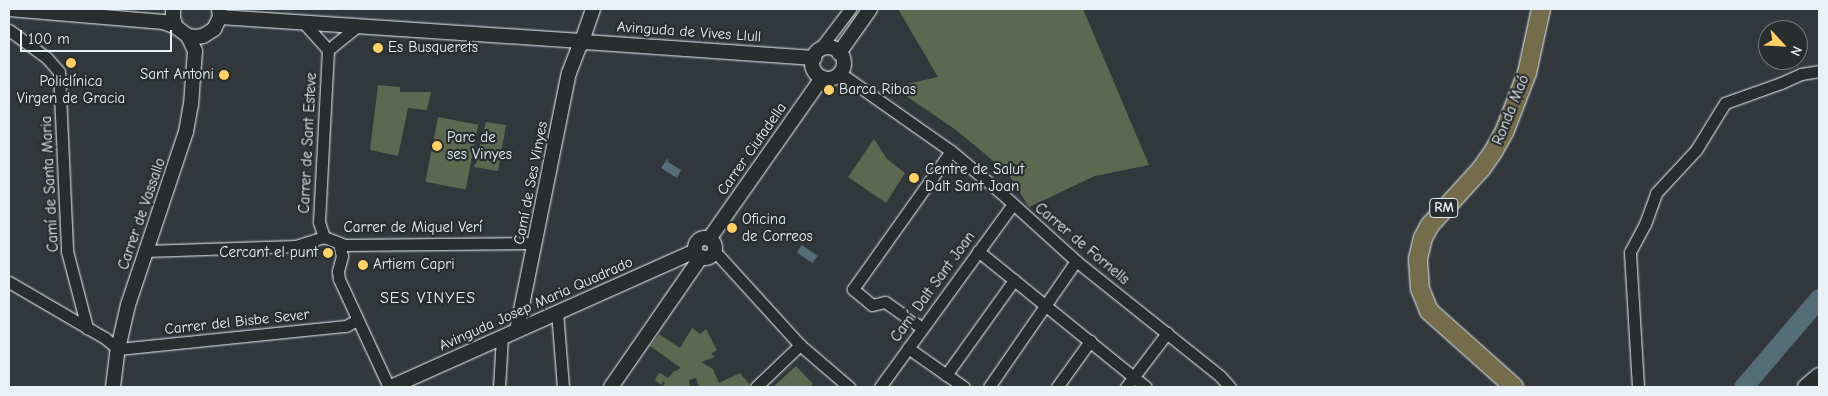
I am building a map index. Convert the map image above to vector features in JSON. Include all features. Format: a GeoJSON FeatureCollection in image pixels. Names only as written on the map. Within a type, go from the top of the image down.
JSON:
{"type":"FeatureCollection","features":[{"type":"Feature","properties":{"kind":"main road","name":"Ronda Maó"},"geometry":{"type":"LineString","coordinates":[[1514,387],[1429,311],[1418,278],[1418,259],[1423,238],[1430,225],[1480,169],[1493,152],[1504,130],[1527,73],[1541,9]]}},
{"type":"Feature","properties":{"kind":"main road"},"geometry":{"type":"LineString","coordinates":[[1806,387],[1819,376]]}},
{"type":"Feature","properties":{"kind":"street"},"geometry":{"type":"LineString","coordinates":[[9,9],[163,22],[176,27],[188,36],[195,51]]}},
{"type":"Feature","properties":{"kind":"street"},"geometry":{"type":"LineString","coordinates":[[173,9],[176,27]]}},
{"type":"Feature","properties":{"kind":"street","name":"Camí de Ses Vinyes"},"geometry":{"type":"LineString","coordinates":[[517,330],[569,73],[593,9]]}},
{"type":"Feature","properties":{"kind":"street"},"geometry":{"type":"LineString","coordinates":[[816,54],[828,48],[840,53],[844,62],[840,73],[832,78],[822,78],[813,69],[816,54],[850,9]]}},
{"type":"Feature","properties":{"kind":"street"},"geometry":{"type":"LineString","coordinates":[[840,53],[870,9]]}},
{"type":"Feature","properties":{"kind":"street"},"geometry":{"type":"LineString","coordinates":[[195,51],[203,36],[214,29],[220,13]]}},
{"type":"Feature","properties":{"kind":"street","name":"Avinguda de Vives Llull"},"geometry":{"type":"LineString","coordinates":[[220,13],[303,22],[581,42],[791,56],[816,54]]}},
{"type":"Feature","properties":{"kind":"street"},"geometry":{"type":"LineString","coordinates":[[303,22],[328,50],[358,26]]}},
{"type":"Feature","properties":{"kind":"street","name":"Camí de Santa Maria"},"geometry":{"type":"LineString","coordinates":[[9,30],[47,58],[59,72],[67,251],[87,328]]}},
{"type":"Feature","properties":{"kind":"street"},"geometry":{"type":"LineString","coordinates":[[188,36],[203,36]]}},
{"type":"Feature","properties":{"kind":"street","name":"Carrer de Sant Esteve"},"geometry":{"type":"LineString","coordinates":[[324,237],[318,222],[328,50]]}},
{"type":"Feature","properties":{"kind":"street","name":"Carrer de Vassallo"},"geometry":{"type":"LineString","coordinates":[[113,387],[118,349],[128,305],[145,251],[177,165],[186,132],[192,98],[195,51]]}},
{"type":"Feature","properties":{"kind":"street"},"geometry":{"type":"LineString","coordinates":[[1638,387],[1630,252],[1645,224],[1656,194],[1696,150],[1725,103],[1801,74],[1819,71]]}},
{"type":"Feature","properties":{"kind":"street","name":"Carrer de Fornells"},"geometry":{"type":"LineString","coordinates":[[840,73],[951,151],[1000,192],[1012,205],[1076,261],[1220,376],[1230,387]]}},
{"type":"Feature","properties":{"kind":"street","name":"Carrer Ciutadella"},"geometry":{"type":"LineString","coordinates":[[612,387],[822,78]]}},
{"type":"Feature","properties":{"kind":"street"},"geometry":{"type":"LineString","coordinates":[[922,328],[885,302],[872,305],[853,289],[951,151]]}},
{"type":"Feature","properties":{"kind":"street","name":"Camí Dalt Sant Joan"},"geometry":{"type":"LineString","coordinates":[[880,387],[1012,205]]}},
{"type":"Feature","properties":{"kind":"street","name":"Carrer de Miquel Verí"},"geometry":{"type":"LineString","coordinates":[[145,251],[296,246],[324,237],[339,244],[535,243]]}},
{"type":"Feature","properties":{"kind":"street"},"geometry":{"type":"LineString","coordinates":[[339,244],[342,256],[338,271],[339,279],[390,387]]}},
{"type":"Feature","properties":{"kind":"street"},"geometry":{"type":"LineString","coordinates":[[705,250],[720,256],[800,345],[849,387]]}},
{"type":"Feature","properties":{"kind":"street","name":"Avinguda Josep Maria Quadrado"},"geometry":{"type":"LineString","coordinates":[[390,387],[557,311],[705,250]]}},
{"type":"Feature","properties":{"kind":"street"},"geometry":{"type":"LineString","coordinates":[[978,250],[1146,387]]}},
{"type":"Feature","properties":{"kind":"street"},"geometry":{"type":"LineString","coordinates":[[989,387],[1076,261]]}},
{"type":"Feature","properties":{"kind":"street"},"geometry":{"type":"LineString","coordinates":[[946,375],[1014,280]]}},
{"type":"Feature","properties":{"kind":"street"},"geometry":{"type":"LineString","coordinates":[[9,282],[105,338],[118,349]]}},
{"type":"Feature","properties":{"kind":"street"},"geometry":{"type":"LineString","coordinates":[[557,311],[563,387]]}},
{"type":"Feature","properties":{"kind":"street","name":"Carrer del Bisbe Sever"},"geometry":{"type":"LineString","coordinates":[[118,349],[346,326],[357,320]]}},
{"type":"Feature","properties":{"kind":"street"},"geometry":{"type":"LineString","coordinates":[[1126,387],[1167,333]]}},
{"type":"Feature","properties":{"kind":"street"},"geometry":{"type":"LineString","coordinates":[[498,387],[502,337]]}},
{"type":"Feature","properties":{"kind":"street"},"geometry":{"type":"LineString","coordinates":[[1057,387],[1090,341]]}},
{"type":"Feature","properties":{"kind":"street"},"geometry":{"type":"LineString","coordinates":[[756,387],[800,345]]}},
{"type":"Feature","properties":{"kind":"street"},"geometry":{"type":"LineString","coordinates":[[908,348],[964,387]]}},
{"type":"Feature","properties":{"kind":"green space"},"geometry":{"type":"Polygon","coordinates":[[[898,9],[1083,9],[1149,165],[1095,176],[1029,207],[1008,173],[956,130],[893,87],[938,77],[898,9]]]}},
{"type":"Feature","properties":{"kind":"green space"},"geometry":{"type":"Polygon","coordinates":[[[378,85],[400,87],[400,92],[431,92],[427,110],[408,108],[398,156],[370,150],[378,85]]]}},
{"type":"Feature","properties":{"kind":"green space"},"geometry":{"type":"Polygon","coordinates":[[[438,117],[478,125],[466,190],[425,182],[438,117]]]}},
{"type":"Feature","properties":{"kind":"green space"},"geometry":{"type":"Polygon","coordinates":[[[486,122],[506,125],[498,171],[474,167],[486,122]]]}},
{"type":"Feature","properties":{"kind":"green space"},"geometry":{"type":"Polygon","coordinates":[[[874,139],[887,159],[905,173],[886,203],[848,177],[874,139]]]}},
{"type":"Feature","properties":{"kind":"green space"},"geometry":{"type":"Polygon","coordinates":[[[692,328],[700,334],[706,329],[717,350],[711,354],[715,357],[701,362],[713,369],[719,383],[740,373],[750,385],[748,387],[699,387],[696,378],[689,380],[690,386],[687,387],[662,387],[665,383],[663,381],[661,385],[655,380],[660,373],[668,378],[673,372],[681,368],[650,346],[659,334],[680,348],[692,328]]]}},
{"type":"Feature","properties":{"kind":"green space"},"geometry":{"type":"Polygon","coordinates":[[[796,366],[813,384],[810,387],[773,387],[796,366]]]}},
{"type":"Feature","properties":{"kind":"water"},"geometry":{"type":"Polygon","coordinates":[[[668,158],[668,162],[681,170],[677,178],[661,168],[668,158]]]}},
{"type":"Feature","properties":{"kind":"water"},"geometry":{"type":"Polygon","coordinates":[[[802,245],[818,256],[812,263],[797,252],[802,245]]]}},
{"type":"Feature","properties":{"kind":"waterway"},"geometry":{"type":"LineString","coordinates":[[1743,387],[1819,298]]}},
{"type":"Feature","properties":{"kind":"place","name":"Es Busquerets"},"geometry":{"type":"Point","coordinates":[378,48]}},
{"type":"Feature","properties":{"kind":"place","name":"Policlínica Virgen de Gracia"},"geometry":{"type":"Point","coordinates":[71,63]}},
{"type":"Feature","properties":{"kind":"place","name":"Sant Antoni"},"geometry":{"type":"Point","coordinates":[224,75]}},
{"type":"Feature","properties":{"kind":"place","name":"Barca Ribas"},"geometry":{"type":"Point","coordinates":[829,90]}},
{"type":"Feature","properties":{"kind":"place","name":"Parc de ses Vinyes"},"geometry":{"type":"Point","coordinates":[437,146]}},
{"type":"Feature","properties":{"kind":"place","name":"Centre de Salut Dalt Sant Joan"},"geometry":{"type":"Point","coordinates":[914,178]}},
{"type":"Feature","properties":{"kind":"place","name":"Oficina de Correos"},"geometry":{"type":"Point","coordinates":[732,228]}},
{"type":"Feature","properties":{"kind":"place","name":"Cercant el punt"},"geometry":{"type":"Point","coordinates":[328,253]}},
{"type":"Feature","properties":{"kind":"place","name":"Artiem Capri"},"geometry":{"type":"Point","coordinates":[363,265]}},
{"type":"Feature","properties":{"kind":"district","name":"SES VINYES"},"geometry":{"type":"Point","coordinates":[428,298]}}]}
